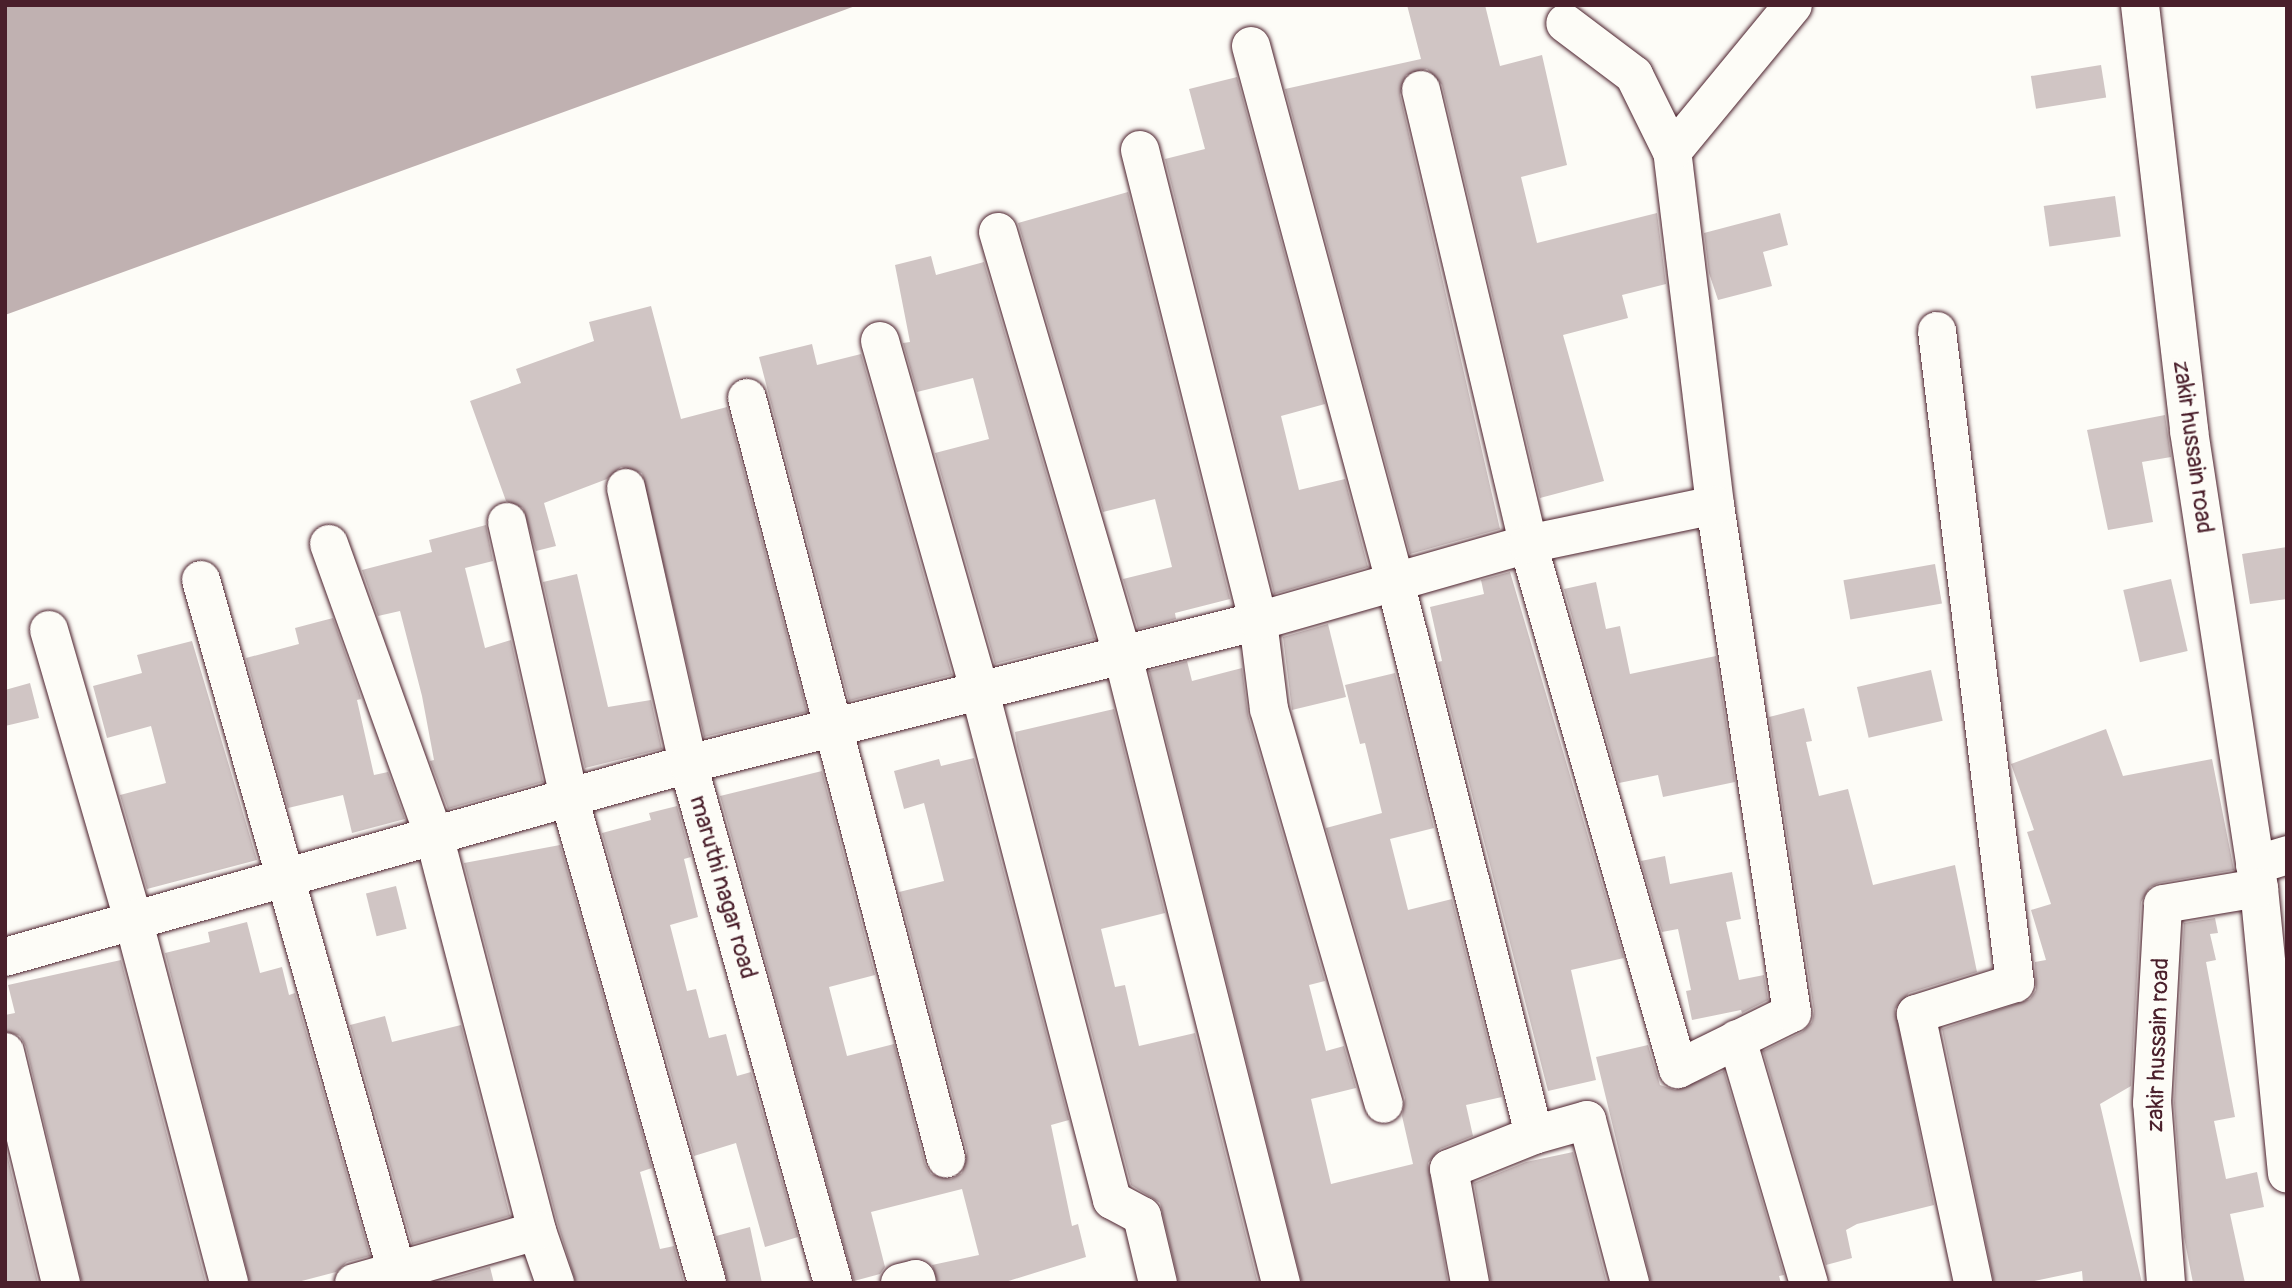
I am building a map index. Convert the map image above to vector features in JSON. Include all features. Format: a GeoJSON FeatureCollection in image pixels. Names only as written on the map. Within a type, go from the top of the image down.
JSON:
{"type":"FeatureCollection","features":[{"type":"Feature","properties":{"kind":"street"},"geometry":{"type":"LineString","coordinates":[[1672,152],[1793,5]]}},
{"type":"Feature","properties":{"kind":"street","name":"zakir hussain road"},"geometry":{"type":"LineString","coordinates":[[2140,5],[2189,431],[2267,869],[2287,1174]]}},
{"type":"Feature","properties":{"kind":"street"},"geometry":{"type":"LineString","coordinates":[[1421,90],[1528,544],[1678,1069],[1792,1013],[1715,505],[1672,152],[1634,75],[1565,23]]}},
{"type":"Feature","properties":{"kind":"street"},"geometry":{"type":"LineString","coordinates":[[1251,46],[1396,585],[1534,1135]]}},
{"type":"Feature","properties":{"kind":"street"},"geometry":{"type":"LineString","coordinates":[[1140,150],[1258,621],[1269,709],[1384,1104]]}},
{"type":"Feature","properties":{"kind":"street"},"geometry":{"type":"LineString","coordinates":[[998,232],[1123,656],[1281,1283]]}},
{"type":"Feature","properties":{"kind":"street"},"geometry":{"type":"LineString","coordinates":[[1937,331],[2015,983],[1916,1014],[1973,1283]]}},
{"type":"Feature","properties":{"kind":"street"},"geometry":{"type":"LineString","coordinates":[[880,341],[980,692],[1112,1200],[1142,1216],[1158,1283]]}},
{"type":"Feature","properties":{"kind":"street"},"geometry":{"type":"LineString","coordinates":[[747,398],[946,1158]]}},
{"type":"Feature","properties":{"kind":"street","name":"maruthi nagar road"},"geometry":{"type":"LineString","coordinates":[[626,488],[688,764],[833,1283]]}},
{"type":"Feature","properties":{"kind":"street"},"geometry":{"type":"LineString","coordinates":[[5,957],[133,919],[570,801],[688,764],[1396,585],[1528,544],[1715,505]]}},
{"type":"Feature","properties":{"kind":"street"},"geometry":{"type":"LineString","coordinates":[[507,522],[570,801],[707,1283]]}},
{"type":"Feature","properties":{"kind":"street"},"geometry":{"type":"LineString","coordinates":[[329,544],[435,839],[537,1231],[555,1283]]}},
{"type":"Feature","properties":{"kind":"street"},"geometry":{"type":"LineString","coordinates":[[201,580],[289,879],[399,1278]]}},
{"type":"Feature","properties":{"kind":"street"},"geometry":{"type":"LineString","coordinates":[[49,630],[133,919],[229,1283]]}},
{"type":"Feature","properties":{"kind":"street","name":"zakir hussain road"},"geometry":{"type":"LineString","coordinates":[[2166,1283],[2152,1103],[2163,904],[2267,869]]}},
{"type":"Feature","properties":{"kind":"street"},"geometry":{"type":"LineString","coordinates":[[1737,1039],[1809,1283]]}},
{"type":"Feature","properties":{"kind":"street"},"geometry":{"type":"LineString","coordinates":[[5,1052],[61,1283]]}},
{"type":"Feature","properties":{"kind":"street"},"geometry":{"type":"LineString","coordinates":[[1470,1283],[1449,1169],[1534,1135],[1587,1121],[1630,1283]]}},
{"type":"Feature","properties":{"kind":"street"},"geometry":{"type":"LineString","coordinates":[[354,1283],[399,1278],[537,1231]]}},
{"type":"Feature","properties":{"kind":"street"},"geometry":{"type":"LineString","coordinates":[[901,1283],[916,1279],[917,1283]]}},
{"type":"Feature","properties":{"kind":"shaded area"},"geometry":{"type":"Polygon","coordinates":[[[5,5],[858,5],[5,315],[5,5]]]}},
{"type":"Feature","properties":{"kind":"building"},"geometry":{"type":"Polygon","coordinates":[[[1407,5],[1485,5],[1500,66],[1542,55],[1567,165],[1521,177],[1537,243],[1657,213],[1666,284],[1622,295],[1628,318],[1563,335],[1604,481],[1540,498],[1442,85],[1427,69],[1406,75],[1400,95],[1500,529],[1410,554],[1285,89],[1421,59],[1407,5]]]}},
{"type":"Feature","properties":{"kind":"building"},"geometry":{"type":"Polygon","coordinates":[[[2101,65],[2106,98],[2036,109],[2031,76],[2101,65]]]}},
{"type":"Feature","properties":{"kind":"building"},"geometry":{"type":"Polygon","coordinates":[[[1237,77],[1325,404],[1281,416],[1299,490],[1345,479],[1368,567],[1274,594],[1165,159],[1205,149],[1189,89],[1237,77]]]}},
{"type":"Feature","properties":{"kind":"building"},"geometry":{"type":"Polygon","coordinates":[[[1128,192],[1230,599],[1175,613],[1176,619],[1138,629],[1123,579],[1172,567],[1155,499],[1103,512],[1018,223],[1128,192]]]}},
{"type":"Feature","properties":{"kind":"building"},"geometry":{"type":"Polygon","coordinates":[[[2115,196],[2121,237],[2049,247],[2044,206],[2115,196]]]}},
{"type":"Feature","properties":{"kind":"building"},"geometry":{"type":"Polygon","coordinates":[[[1780,213],[1788,245],[1763,252],[1772,286],[1718,300],[1709,273],[1704,233],[1780,213]]]}},
{"type":"Feature","properties":{"kind":"building"},"geometry":{"type":"Polygon","coordinates":[[[931,256],[936,275],[984,262],[1095,639],[995,664],[935,453],[989,439],[973,378],[917,392],[903,343],[910,342],[895,265],[931,256]]]}},
{"type":"Feature","properties":{"kind":"building"},"geometry":{"type":"Polygon","coordinates":[[[651,306],[681,419],[727,407],[807,712],[704,737],[642,473],[621,467],[607,479],[544,503],[556,546],[536,551],[523,508],[506,501],[470,401],[521,383],[516,369],[594,341],[589,322],[651,306]]]}},
{"type":"Feature","properties":{"kind":"building"},"geometry":{"type":"Polygon","coordinates":[[[812,344],[817,365],[861,354],[952,675],[849,701],[759,357],[812,344]]]}},
{"type":"Feature","properties":{"kind":"building"},"geometry":{"type":"Polygon","coordinates":[[[2165,415],[2171,457],[2142,462],[2153,522],[2108,530],[2087,430],[2165,415]]]}},
{"type":"Feature","properties":{"kind":"building"},"geometry":{"type":"Polygon","coordinates":[[[486,525],[493,561],[465,568],[485,648],[511,640],[543,782],[448,809],[430,761],[434,760],[422,696],[400,611],[378,616],[362,570],[432,552],[429,540],[486,525]]]}},
{"type":"Feature","properties":{"kind":"building"},"geometry":{"type":"Polygon","coordinates":[[[2287,547],[2287,599],[2250,604],[2242,554],[2287,547]]]}},
{"type":"Feature","properties":{"kind":"building"},"geometry":{"type":"Polygon","coordinates":[[[1935,564],[1942,603],[1850,620],[1843,580],[1935,564]]]}},
{"type":"Feature","properties":{"kind":"building"},"geometry":{"type":"Polygon","coordinates":[[[1510,572],[1624,958],[1571,970],[1596,1080],[1548,1091],[1438,662],[1442,661],[1430,607],[1484,594],[1481,580],[1510,572]]]}},
{"type":"Feature","properties":{"kind":"building"},"geometry":{"type":"Polygon","coordinates":[[[577,574],[608,707],[651,700],[662,749],[585,768],[543,582],[577,574]]]}},
{"type":"Feature","properties":{"kind":"building"},"geometry":{"type":"Polygon","coordinates":[[[2171,579],[2188,651],[2140,662],[2123,590],[2171,579]]]}},
{"type":"Feature","properties":{"kind":"building"},"geometry":{"type":"Polygon","coordinates":[[[1596,582],[1606,629],[1620,626],[1630,674],[1716,656],[1735,782],[1663,797],[1658,775],[1619,783],[1564,589],[1596,582]]]}},
{"type":"Feature","properties":{"kind":"building"},"geometry":{"type":"Polygon","coordinates":[[[333,618],[361,699],[357,700],[374,775],[388,772],[405,819],[352,833],[343,795],[288,808],[246,658],[299,644],[295,628],[333,618]]]}},
{"type":"Feature","properties":{"kind":"building"},"geometry":{"type":"Polygon","coordinates":[[[1328,624],[1346,697],[1292,710],[1283,637],[1328,624]]]}},
{"type":"Feature","properties":{"kind":"building"},"geometry":{"type":"Polygon","coordinates":[[[192,641],[257,860],[147,889],[120,795],[166,783],[151,726],[107,738],[93,686],[142,673],[137,655],[192,641]]]}},
{"type":"Feature","properties":{"kind":"building"},"geometry":{"type":"Polygon","coordinates":[[[1187,661],[1192,681],[1242,668],[1248,715],[1325,981],[1309,985],[1326,1051],[1344,1046],[1356,1088],[1311,1099],[1331,1184],[1413,1164],[1402,1116],[1405,1098],[1326,828],[1382,813],[1365,743],[1360,744],[1345,685],[1395,673],[1434,828],[1390,839],[1408,910],[1452,899],[1502,1097],[1466,1105],[1473,1136],[1440,1149],[1428,1163],[1448,1283],[1302,1283],[1149,671],[1187,661]]]}},
{"type":"Feature","properties":{"kind":"building"},"geometry":{"type":"Polygon","coordinates":[[[1931,670],[1943,721],[1869,738],[1857,687],[1931,670]]]}},
{"type":"Feature","properties":{"kind":"building"},"geometry":{"type":"Polygon","coordinates":[[[30,683],[39,718],[5,726],[5,690],[30,683]]]}},
{"type":"Feature","properties":{"kind":"building"},"geometry":{"type":"Polygon","coordinates":[[[1804,708],[1812,741],[1806,742],[1819,796],[1848,789],[1873,885],[1955,865],[1977,972],[1909,993],[1895,1009],[1934,1205],[1857,1224],[1846,1230],[1852,1258],[1826,1265],[1763,1051],[1802,1032],[1812,1022],[1814,1011],[1769,717],[1804,708]]]}},
{"type":"Feature","properties":{"kind":"building"},"geometry":{"type":"Polygon","coordinates":[[[1114,709],[1165,913],[1101,929],[1115,987],[1125,985],[1139,1046],[1195,1033],[1258,1283],[1179,1283],[1160,1203],[1131,1185],[1017,746],[1015,732],[1114,709]]]}},
{"type":"Feature","properties":{"kind":"building"},"geometry":{"type":"Polygon","coordinates":[[[2106,729],[2123,776],[2212,759],[2234,870],[2159,883],[2150,887],[2141,902],[2131,1086],[2100,1104],[2142,1283],[2083,1283],[2082,1271],[2025,1283],[1994,1283],[1942,1029],[2030,999],[2036,990],[2035,962],[2046,960],[2031,910],[2051,904],[2027,832],[2034,830],[2011,764],[2106,729]]]}},
{"type":"Feature","properties":{"kind":"building"},"geometry":{"type":"Polygon","coordinates":[[[974,758],[1069,1120],[1051,1125],[1072,1226],[1078,1224],[1086,1257],[1002,1283],[938,1283],[932,1265],[979,1255],[962,1189],[871,1212],[885,1267],[880,1274],[854,1281],[720,796],[822,771],[875,975],[829,987],[847,1056],[894,1044],[925,1164],[931,1174],[951,1179],[962,1173],[967,1152],[899,892],[944,881],[924,803],[904,809],[894,771],[939,759],[941,766],[974,758]]]}},
{"type":"Feature","properties":{"kind":"building"},"geometry":{"type":"Polygon","coordinates":[[[677,806],[691,857],[684,859],[698,917],[670,925],[687,991],[696,989],[709,1038],[726,1034],[737,1076],[751,1072],[798,1237],[765,1247],[736,1143],[694,1156],[602,833],[651,820],[649,813],[677,806]]]}},
{"type":"Feature","properties":{"kind":"building"},"geometry":{"type":"Polygon","coordinates":[[[560,845],[652,1168],[640,1172],[660,1249],[674,1246],[684,1283],[576,1283],[558,1225],[464,863],[560,845]]]}},
{"type":"Feature","properties":{"kind":"building"},"geometry":{"type":"Polygon","coordinates":[[[1665,856],[1670,884],[1732,872],[1741,919],[1726,922],[1739,980],[1764,975],[1768,1000],[1742,1013],[1741,1010],[1692,1020],[1686,991],[1691,990],[1678,929],[1662,932],[1641,861],[1665,856]]]}},
{"type":"Feature","properties":{"kind":"building"},"geometry":{"type":"Polygon","coordinates":[[[396,886],[407,929],[377,936],[366,893],[396,886]]]}},
{"type":"Feature","properties":{"kind":"building"},"geometry":{"type":"Polygon","coordinates":[[[2215,918],[2218,933],[2210,934],[2216,960],[2206,962],[2235,1117],[2214,1121],[2226,1179],[2257,1172],[2264,1207],[2230,1214],[2245,1283],[2193,1283],[2184,1237],[2174,1103],[2184,923],[2215,918]]]}},
{"type":"Feature","properties":{"kind":"building"},"geometry":{"type":"Polygon","coordinates":[[[247,922],[260,973],[282,967],[289,995],[295,993],[370,1256],[347,1262],[336,1272],[294,1283],[250,1283],[165,953],[210,942],[208,932],[247,922]]]}},
{"type":"Feature","properties":{"kind":"building"},"geometry":{"type":"Polygon","coordinates":[[[121,960],[206,1283],[82,1283],[26,1047],[20,1036],[5,1031],[5,1015],[15,1013],[8,985],[121,960]]]}},
{"type":"Feature","properties":{"kind":"building"},"geometry":{"type":"Polygon","coordinates":[[[385,1016],[392,1042],[461,1025],[510,1216],[412,1244],[350,1025],[385,1016]]]}},
{"type":"Feature","properties":{"kind":"building"},"geometry":{"type":"Polygon","coordinates":[[[1648,1045],[1660,1085],[1675,1090],[1724,1071],[1784,1275],[1779,1276],[1781,1283],[1651,1283],[1596,1057],[1648,1045]]]}},
{"type":"Feature","properties":{"kind":"building"},"geometry":{"type":"Polygon","coordinates":[[[5,1146],[38,1283],[5,1283],[5,1146]]]}},
{"type":"Feature","properties":{"kind":"building"},"geometry":{"type":"Polygon","coordinates":[[[1573,1152],[1607,1283],[1491,1283],[1474,1183],[1526,1162],[1573,1152]]]}},
{"type":"Feature","properties":{"kind":"building"},"geometry":{"type":"Polygon","coordinates":[[[750,1227],[762,1283],[728,1283],[716,1236],[750,1227]]]}},
{"type":"Feature","properties":{"kind":"building"},"geometry":{"type":"Polygon","coordinates":[[[490,1267],[494,1283],[435,1283],[490,1267]]]}}]}
